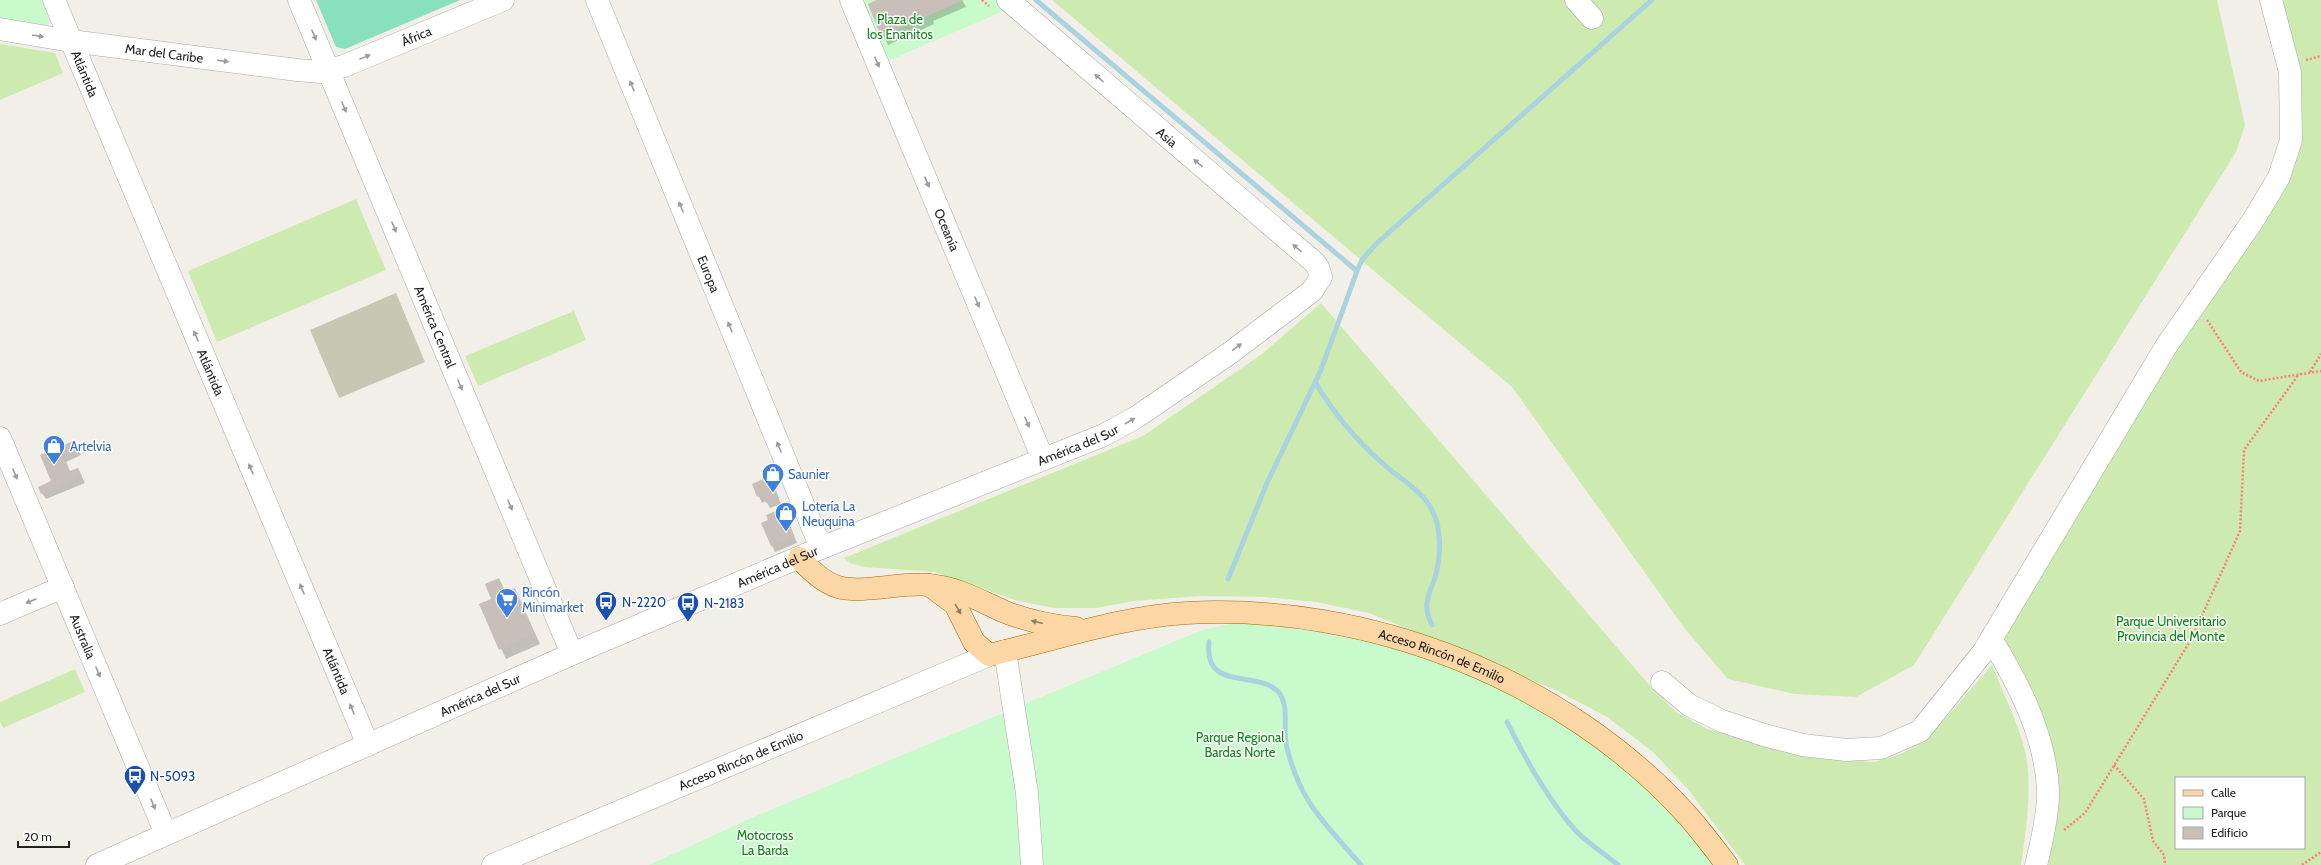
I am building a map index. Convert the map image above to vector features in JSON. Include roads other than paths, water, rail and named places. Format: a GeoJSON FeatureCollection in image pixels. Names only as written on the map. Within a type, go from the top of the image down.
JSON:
{"type":"FeatureCollection","features":[{"type":"Feature","properties":{"kind":"main road","name":"Acceso Rincón de Emilio"},"geometry":{"type":"LineString","coordinates":[[799,558],[828,582],[848,589],[900,584],[929,585],[958,590],[1024,618],[1062,627],[1090,629]]}},
{"type":"Feature","properties":{"kind":"main road"},"geometry":{"type":"LineString","coordinates":[[929,585],[955,604],[974,642],[997,653]]}},
{"type":"Feature","properties":{"kind":"main road","name":"Acceso Rincón de Emilio"},"geometry":{"type":"LineString","coordinates":[[997,653],[1090,629],[1186,613],[1254,614],[1321,621],[1356,627],[1423,646],[1493,675],[1524,690],[1584,727],[1640,769],[1665,792],[1688,816],[1727,865]]}},
{"type":"Feature","properties":{"kind":"street","name":"Atlántida"},"geometry":{"type":"LineString","coordinates":[[54,0],[368,745]]}},
{"type":"Feature","properties":{"kind":"street","name":"América Central"},"geometry":{"type":"LineString","coordinates":[[299,0],[572,654]]}},
{"type":"Feature","properties":{"kind":"street","name":"África"},"geometry":{"type":"LineString","coordinates":[[329,71],[503,0]]}},
{"type":"Feature","properties":{"kind":"street","name":"Europa"},"geometry":{"type":"LineString","coordinates":[[597,0],[821,548]]}},
{"type":"Feature","properties":{"kind":"street","name":"Oceanía"},"geometry":{"type":"LineString","coordinates":[[851,0],[1043,460]]}},
{"type":"Feature","properties":{"kind":"street","name":"Asia"},"geometry":{"type":"LineString","coordinates":[[1008,0],[1314,262],[1318,267],[1321,277]]}},
{"type":"Feature","properties":{"kind":"street"},"geometry":{"type":"LineString","coordinates":[[1576,0],[1592,18]]}},
{"type":"Feature","properties":{"kind":"street"},"geometry":{"type":"LineString","coordinates":[[1662,682],[1690,706],[1722,721],[1764,735],[1803,745],[1846,750],[1882,748],[1920,731],[1984,651],[2165,348],[2254,219],[2279,176],[2291,140],[2290,72],[2271,0]]}},
{"type":"Feature","properties":{"kind":"street","name":"Mar del Caribe"},"geometry":{"type":"LineString","coordinates":[[0,30],[71,41],[297,70],[329,71]]}},
{"type":"Feature","properties":{"kind":"street","name":"América del Sur"},"geometry":{"type":"LineString","coordinates":[[97,865],[572,654],[821,548],[1104,435],[1135,418],[1270,323],[1312,291],[1321,277]]}},
{"type":"Feature","properties":{"kind":"street","name":"Australia"},"geometry":{"type":"LineString","coordinates":[[0,438],[166,834]]}},
{"type":"Feature","properties":{"kind":"street"},"geometry":{"type":"LineString","coordinates":[[0,614],[63,588]]}},
{"type":"Feature","properties":{"kind":"street"},"geometry":{"type":"LineString","coordinates":[[1991,639],[2010,671],[2040,739],[2048,790],[2036,865]]}},
{"type":"Feature","properties":{"kind":"street"},"geometry":{"type":"LineString","coordinates":[[997,653],[1027,793],[1032,865]]}},
{"type":"Feature","properties":{"kind":"street","name":"Acceso Rincón de Emilio"},"geometry":{"type":"LineString","coordinates":[[493,865],[997,653]]}},
{"type":"Feature","properties":{"kind":"waterway"},"geometry":{"type":"LineString","coordinates":[[1036,0],[1357,271]]}},
{"type":"Feature","properties":{"kind":"waterway"},"geometry":{"type":"LineString","coordinates":[[1228,579],[1267,483],[1321,370],[1362,260],[1377,243],[1652,0]]}},
{"type":"Feature","properties":{"kind":"waterway"},"geometry":{"type":"LineString","coordinates":[[1315,382],[1329,404],[1353,434],[1387,468],[1416,490],[1428,503],[1432,510],[1439,531],[1440,547],[1437,570],[1427,603],[1427,610],[1432,625]]}},
{"type":"Feature","properties":{"kind":"waterway"},"geometry":{"type":"LineString","coordinates":[[1209,642],[1210,658],[1215,668],[1224,674],[1235,678],[1260,682],[1271,686],[1280,694],[1285,707],[1285,735],[1287,748],[1299,784],[1307,799],[1325,824],[1361,865]]}},
{"type":"Feature","properties":{"kind":"waterway"},"geometry":{"type":"LineString","coordinates":[[1507,722],[1538,778],[1565,818],[1590,844],[1618,865]]}},
{"type":"Feature","properties":{"kind":"place","name":"Artelvia"},"geometry":{"type":"Point","coordinates":[54,466]}},
{"type":"Feature","properties":{"kind":"place","name":"Saunier"},"geometry":{"type":"Point","coordinates":[773,494]}},
{"type":"Feature","properties":{"kind":"place","name":"Lotería La Neuquina"},"geometry":{"type":"Point","coordinates":[786,532]}},
{"type":"Feature","properties":{"kind":"place","name":"Rincón Minimarket"},"geometry":{"type":"Point","coordinates":[507,618]}},
{"type":"Feature","properties":{"kind":"place","name":"N-2220"},"geometry":{"type":"Point","coordinates":[606,622]}},
{"type":"Feature","properties":{"kind":"place","name":"N-2183"},"geometry":{"type":"Point","coordinates":[688,622]}},
{"type":"Feature","properties":{"kind":"place","name":"N-5093"},"geometry":{"type":"Point","coordinates":[135,796]}},
{"type":"Feature","properties":{"kind":"park label","name":"Plaza de los Enanitos"},"geometry":{"type":"Point","coordinates":[900,26]}},
{"type":"Feature","properties":{"kind":"park label","name":"Parque Universitario Provincia del Monte"},"geometry":{"type":"Point","coordinates":[2171,628]}},
{"type":"Feature","properties":{"kind":"park label","name":"Parque Regional Bardas Norte"},"geometry":{"type":"Point","coordinates":[1240,744]}},
{"type":"Feature","properties":{"kind":"park label","name":"Motocross La Barda"},"geometry":{"type":"Point","coordinates":[765,842]}}]}
